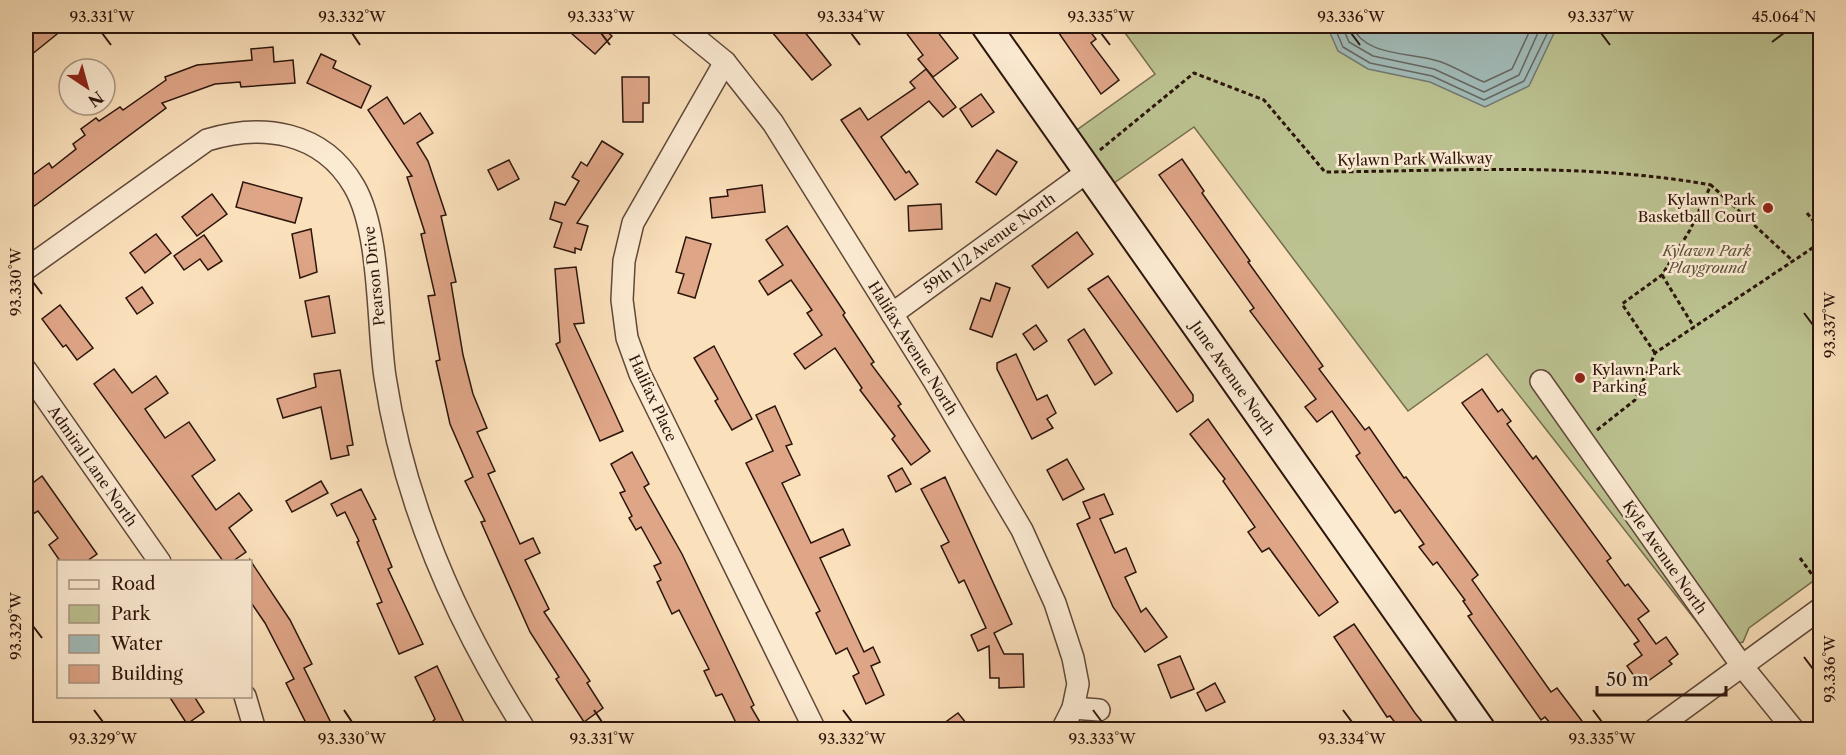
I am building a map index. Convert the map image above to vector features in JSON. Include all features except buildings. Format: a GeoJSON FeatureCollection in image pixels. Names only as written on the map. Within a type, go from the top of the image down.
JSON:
{"type":"FeatureCollection","features":[{"type":"Feature","properties":{"kind":"street","name":"Halifax Avenue North"},"geometry":{"type":"LineString","coordinates":[[681,26],[725,62],[773,123],[892,314],[1022,530],[1055,603],[1073,658],[1078,684],[1074,708],[1062,729]]}},
{"type":"Feature","properties":{"kind":"street","name":"June Avenue North"},"geometry":{"type":"LineString","coordinates":[[986,26],[1481,729]]}},
{"type":"Feature","properties":{"kind":"street","name":"Halifax Place"},"geometry":{"type":"LineString","coordinates":[[725,62],[633,223],[624,261],[622,300],[627,338],[640,374],[815,729]]}},
{"type":"Feature","properties":{"kind":"street","name":"Pearson Drive"},"geometry":{"type":"LineString","coordinates":[[26,269],[207,140],[233,132],[261,131],[288,135],[314,146],[336,163],[353,184],[366,210],[385,378],[402,456],[426,531],[456,606],[492,677],[525,729]]}},
{"type":"Feature","properties":{"kind":"street","name":"59th 1/2 Avenue North"},"geometry":{"type":"LineString","coordinates":[[892,314],[1085,169]]}},
{"type":"Feature","properties":{"kind":"street","name":"Admiral Lane North"},"geometry":{"type":"LineString","coordinates":[[26,370],[159,560]]}},
{"type":"Feature","properties":{"kind":"street","name":"Kyle Avenue North"},"geometry":{"type":"LineString","coordinates":[[1540,381],[1742,666],[1794,729]]}},
{"type":"Feature","properties":{"kind":"street"},"geometry":{"type":"LineString","coordinates":[[1654,729],[1821,609]]}},
{"type":"Feature","properties":{"kind":"street"},"geometry":{"type":"LineString","coordinates":[[246,698],[255,729]]}},
{"type":"Feature","properties":{"kind":"street"},"geometry":{"type":"LineString","coordinates":[[1074,708],[1099,710]]}},
{"type":"Feature","properties":{"kind":"path","name":"Kylawn Park Walkway"},"geometry":{"type":"LineString","coordinates":[[1085,169],[1098,151],[1194,73],[1264,100],[1325,172],[1580,171],[1655,175],[1711,185]]}},
{"type":"Feature","properties":{"kind":"path"},"geometry":{"type":"LineString","coordinates":[[1655,353],[1622,304],[1662,276],[1690,230],[1711,185],[1793,261]]}},
{"type":"Feature","properties":{"kind":"path"},"geometry":{"type":"LineString","coordinates":[[1807,213],[1821,229]]}},
{"type":"Feature","properties":{"kind":"path"},"geometry":{"type":"LineString","coordinates":[[1583,440],[1635,400],[1655,353],[1821,243]]}},
{"type":"Feature","properties":{"kind":"path"},"geometry":{"type":"LineString","coordinates":[[1662,276],[1694,327]]}},
{"type":"Feature","properties":{"kind":"path"},"geometry":{"type":"LineString","coordinates":[[1800,558],[1816,580]]}},
{"type":"Feature","properties":{"kind":"green space","name":"Kylawn Park Playground"},"geometry":{"type":"Polygon","coordinates":[[[1120,26],[1820,26],[1820,576],[1749,628],[1743,642],[1717,648],[1487,354],[1408,411],[1194,127],[1114,183],[1074,132],[1155,74],[1120,26]]]}},
{"type":"Feature","properties":{"kind":"water"},"geometry":{"type":"Polygon","coordinates":[[[1327,26],[1554,26],[1554,33],[1529,86],[1485,107],[1430,82],[1368,69],[1338,51],[1327,26]]]}},
{"type":"Feature","properties":{"kind":"place","name":"Kylawn Park Basketball Court"},"geometry":{"type":"Point","coordinates":[1768,208]}},
{"type":"Feature","properties":{"kind":"place","name":"Kylawn Park Parking"},"geometry":{"type":"Point","coordinates":[1580,378]}}]}
